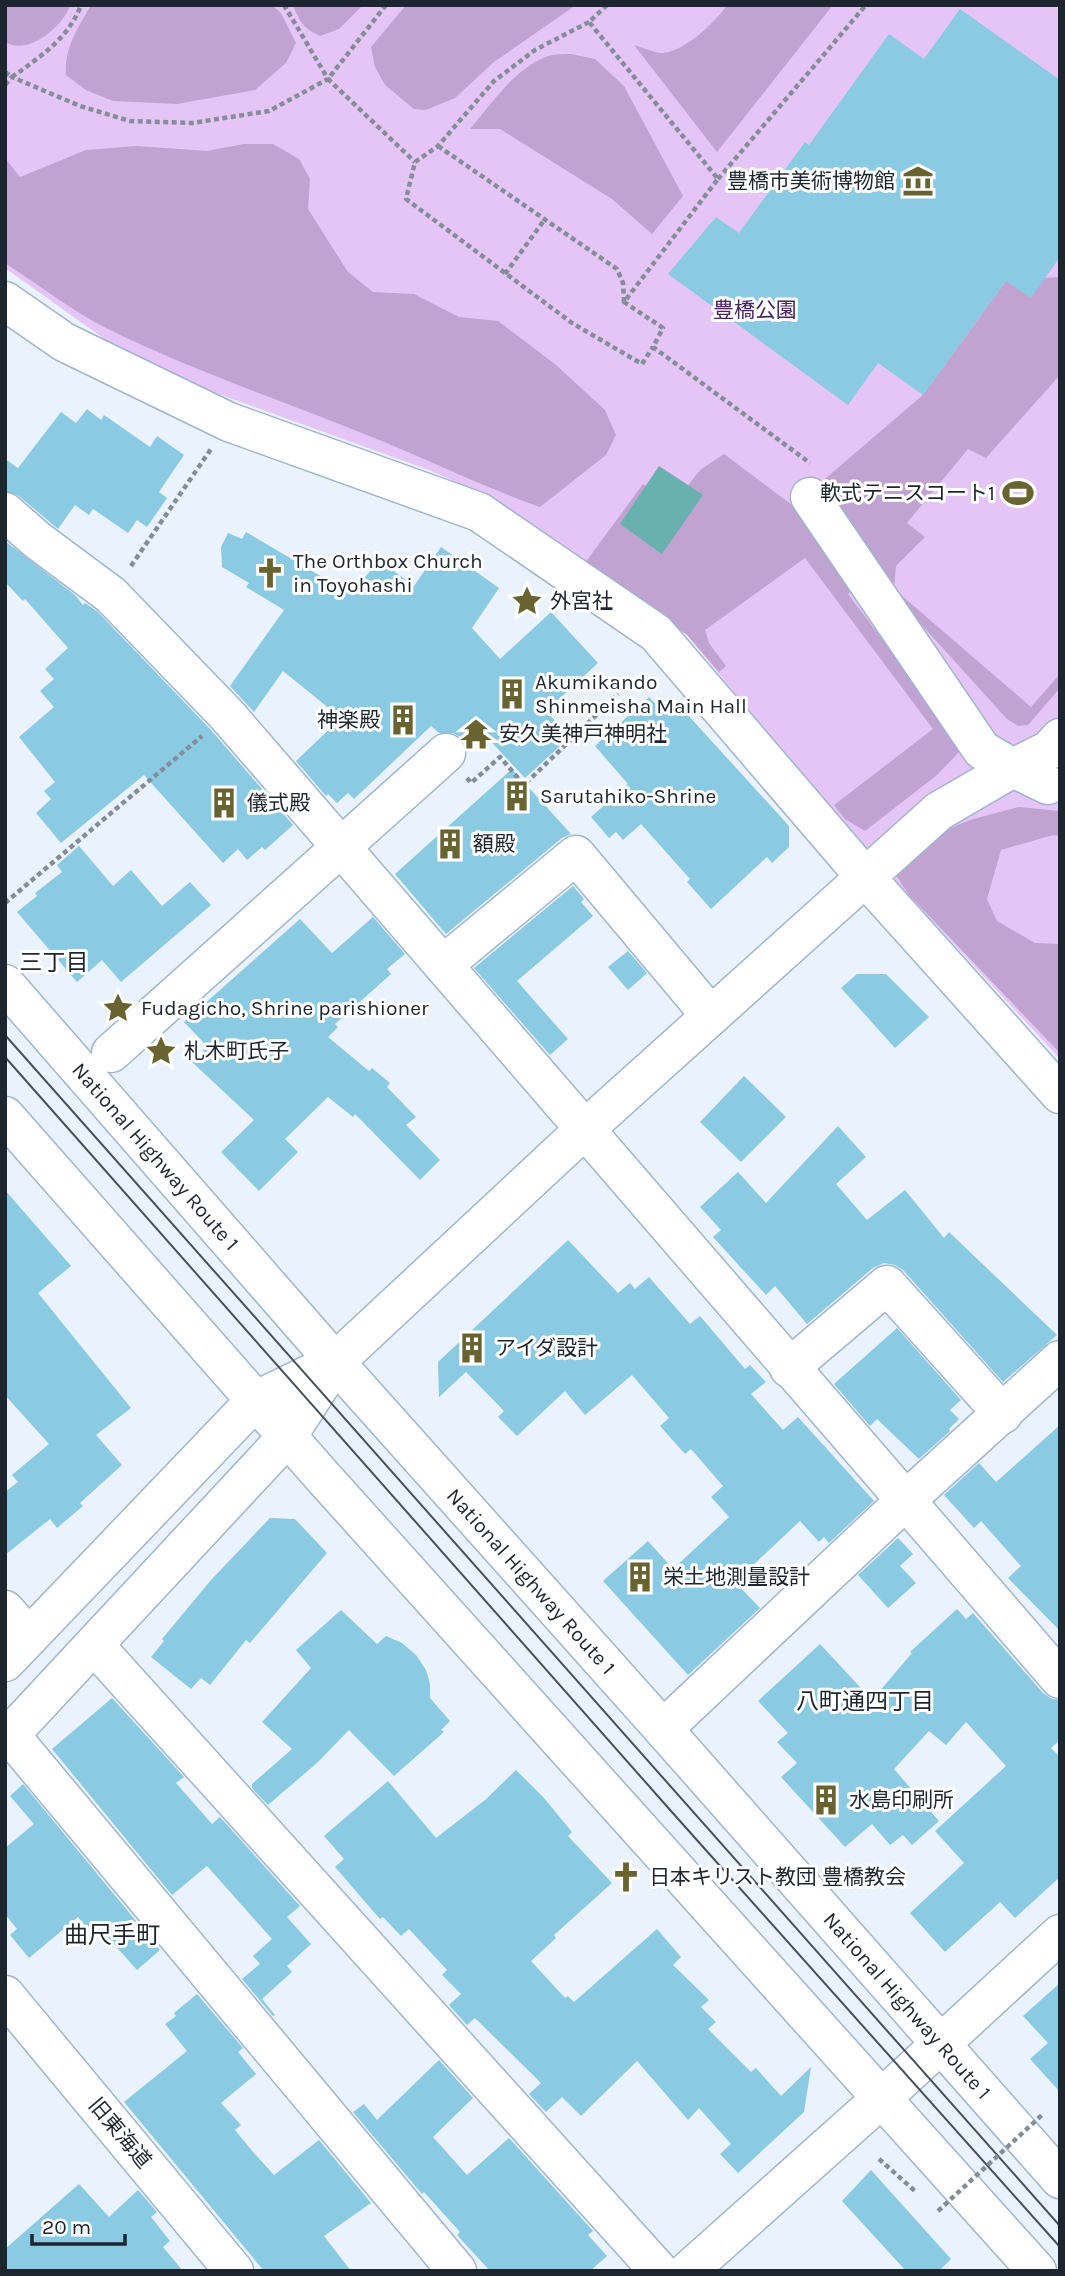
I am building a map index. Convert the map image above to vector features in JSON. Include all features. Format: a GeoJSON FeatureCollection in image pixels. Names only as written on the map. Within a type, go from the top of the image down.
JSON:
{"type":"FeatureCollection","features":[{"type":"Feature","properties":{"kind":"main road"},"geometry":{"type":"LineString","coordinates":[[5,301],[64,342],[229,422],[479,512],[656,634],[866,878],[1060,1094]]}},
{"type":"Feature","properties":{"kind":"main road"},"geometry":{"type":"LineString","coordinates":[[810,497],[982,750],[1048,785]]}},
{"type":"Feature","properties":{"kind":"main road"},"geometry":{"type":"LineString","coordinates":[[5,512],[37,540],[111,595],[227,715],[1060,1679]]}},
{"type":"Feature","properties":{"kind":"main road"},"geometry":{"type":"LineString","coordinates":[[457,2271],[8,1738],[287,1437],[335,1362],[584,1130],[939,811],[1049,750],[1060,738]]}},
{"type":"Feature","properties":{"kind":"main road"},"geometry":{"type":"LineString","coordinates":[[111,1054],[446,753]]}},
{"type":"Feature","properties":{"kind":"main road"},"geometry":{"type":"LineString","coordinates":[[443,965],[576,855],[711,1016]]}},
{"type":"Feature","properties":{"kind":"main road","name":"National Highway Route 1"},"geometry":{"type":"LineString","coordinates":[[5,984],[335,1362],[1060,2179]]}},
{"type":"Feature","properties":{"kind":"main road"},"geometry":{"type":"LineString","coordinates":[[5,1116],[287,1437],[1037,2271]]}},
{"type":"Feature","properties":{"kind":"main road"},"geometry":{"type":"LineString","coordinates":[[789,1368],[887,1285],[1003,1414]]}},
{"type":"Feature","properties":{"kind":"main road"},"geometry":{"type":"LineString","coordinates":[[663,1729],[905,1501],[1060,1360]]}},
{"type":"Feature","properties":{"kind":"main road"},"geometry":{"type":"LineString","coordinates":[[13,1636],[255,1401],[335,1362]]}},
{"type":"Feature","properties":{"kind":"main road"},"geometry":{"type":"LineString","coordinates":[[95,1646],[659,2271]]}},
{"type":"Feature","properties":{"kind":"main road"},"geometry":{"type":"LineString","coordinates":[[688,2271],[1060,1934]]}},
{"type":"Feature","properties":{"kind":"main road","name":"旧東海道"},"geometry":{"type":"LineString","coordinates":[[5,1995],[234,2271]]}},
{"type":"Feature","properties":{"kind":"path"},"geometry":{"type":"LineString","coordinates":[[5,85],[52,48],[77,16],[81,5]]}},
{"type":"Feature","properties":{"kind":"path"},"geometry":{"type":"LineString","coordinates":[[284,5],[328,79],[415,162]]}},
{"type":"Feature","properties":{"kind":"path"},"geometry":{"type":"LineString","coordinates":[[5,72],[80,106],[130,121],[192,123],[269,111],[328,79],[386,5]]}},
{"type":"Feature","properties":{"kind":"path"},"geometry":{"type":"LineString","coordinates":[[607,5],[589,22],[535,50],[494,81],[438,146],[415,162],[406,199],[572,323],[642,364],[663,328],[624,302]]}},
{"type":"Feature","properties":{"kind":"path"},"geometry":{"type":"LineString","coordinates":[[624,302],[718,179],[866,5]]}},
{"type":"Feature","properties":{"kind":"path"},"geometry":{"type":"LineString","coordinates":[[589,22],[718,179]]}},
{"type":"Feature","properties":{"kind":"path"},"geometry":{"type":"LineString","coordinates":[[438,146],[617,269],[623,283],[624,302]]}},
{"type":"Feature","properties":{"kind":"path"},"geometry":{"type":"LineString","coordinates":[[505,274],[545,219]]}},
{"type":"Feature","properties":{"kind":"path"},"geometry":{"type":"LineString","coordinates":[[653,347],[810,461],[810,497]]}},
{"type":"Feature","properties":{"kind":"path"},"geometry":{"type":"LineString","coordinates":[[111,595],[229,422]]}},
{"type":"Feature","properties":{"kind":"path"},"geometry":{"type":"LineString","coordinates":[[446,753],[471,783],[500,757],[524,785],[618,694]]}},
{"type":"Feature","properties":{"kind":"path"},"geometry":{"type":"LineString","coordinates":[[5,902],[227,715]]}},
{"type":"Feature","properties":{"kind":"path"},"geometry":{"type":"LineString","coordinates":[[929,2203],[938,2211],[1043,2113]]}},
{"type":"Feature","properties":{"kind":"path"},"geometry":{"type":"LineString","coordinates":[[879,2159],[919,2194]]}},
{"type":"Feature","properties":{"kind":"green space","name":"豊橋公園"},"geometry":{"type":"Polygon","coordinates":[[[5,5],[1060,5],[1060,1059],[828,808],[687,635],[489,497],[429,470],[210,391],[106,340],[5,268],[5,5]]]}},
{"type":"Feature","properties":{"kind":"shaded area"},"geometry":{"type":"Polygon","coordinates":[[[5,5],[70,5],[60,22],[44,37],[24,45],[14,45],[5,42],[5,5]]]}},
{"type":"Feature","properties":{"kind":"shaded area"},"geometry":{"type":"Polygon","coordinates":[[[91,5],[272,5],[281,13],[296,43],[286,63],[255,90],[177,104],[113,101],[86,90],[66,75],[70,47],[91,5]]]}},
{"type":"Feature","properties":{"kind":"shaded area"},"geometry":{"type":"Polygon","coordinates":[[[293,5],[363,5],[339,29],[320,36],[303,24],[293,5]]]}},
{"type":"Feature","properties":{"kind":"shaded area"},"geometry":{"type":"Polygon","coordinates":[[[406,5],[576,5],[494,62],[455,98],[426,110],[414,109],[385,85],[375,67],[371,47],[406,5]]]}},
{"type":"Feature","properties":{"kind":"shaded area"},"geometry":{"type":"Polygon","coordinates":[[[727,5],[833,5],[717,152],[634,45],[654,52],[670,52],[688,43],[707,28],[727,5]]]}},
{"type":"Feature","properties":{"kind":"shaded area"},"geometry":{"type":"Polygon","coordinates":[[[571,54],[595,59],[624,86],[683,196],[652,234],[612,199],[500,129],[470,129],[505,87],[525,69],[548,56],[571,54]]]}},
{"type":"Feature","properties":{"kind":"shaded area"},"geometry":{"type":"Polygon","coordinates":[[[244,144],[273,144],[299,159],[310,179],[308,209],[348,272],[373,292],[414,294],[459,317],[498,321],[556,365],[605,410],[616,435],[606,455],[540,507],[139,344],[81,314],[5,263],[5,158],[20,177],[86,150],[136,146],[207,151],[244,144]]]}},
{"type":"Feature","properties":{"kind":"shaded area"},"geometry":{"type":"Polygon","coordinates":[[[1060,277],[1060,375],[986,458],[968,449],[907,523],[925,537],[896,566],[894,589],[1031,707],[1060,674],[1060,688],[1028,725],[1018,726],[1007,719],[890,590],[872,576],[848,594],[955,736],[959,752],[937,775],[865,831],[845,819],[834,805],[933,729],[805,558],[705,630],[709,643],[726,666],[719,672],[687,635],[585,563],[643,484],[661,497],[682,493],[700,470],[724,454],[800,511],[819,484],[923,395],[1006,281],[1060,277]]]}},
{"type":"Feature","properties":{"kind":"shaded area"},"geometry":{"type":"Polygon","coordinates":[[[659,466],[703,495],[662,554],[620,524],[659,466]]]}},
{"type":"Feature","properties":{"kind":"shaded area"},"geometry":{"type":"Polygon","coordinates":[[[1019,807],[1060,811],[1060,836],[1053,835],[1001,850],[987,899],[997,921],[1035,943],[1060,944],[1060,1053],[909,895],[896,875],[933,835],[973,819],[1019,807]]]}},
{"type":"Feature","properties":{"kind":"building","name":"豊橋市美術博物館"},"geometry":{"type":"Polygon","coordinates":[[[960,9],[1060,80],[1060,257],[1031,298],[1006,281],[923,395],[878,363],[848,405],[668,274],[716,217],[739,233],[805,142],[809,145],[889,34],[924,59],[960,9]]]}},
{"type":"Feature","properties":{"kind":"building"},"geometry":{"type":"Polygon","coordinates":[[[87,409],[101,420],[104,415],[150,447],[157,436],[184,455],[159,492],[167,498],[147,527],[137,520],[128,533],[93,509],[89,515],[75,505],[58,529],[19,496],[5,491],[5,459],[18,468],[61,412],[76,423],[87,409]]]}},
{"type":"Feature","properties":{"kind":"building"},"geometry":{"type":"Polygon","coordinates":[[[246,532],[334,584],[337,579],[354,591],[379,560],[414,586],[441,547],[499,588],[472,628],[500,659],[551,612],[598,663],[546,711],[570,737],[525,778],[481,731],[466,746],[462,738],[453,733],[439,733],[431,726],[354,799],[348,793],[337,803],[328,794],[326,796],[296,761],[341,718],[283,671],[254,712],[230,686],[284,610],[246,587],[249,583],[222,567],[221,547],[228,533],[242,539],[246,532]]]}},
{"type":"Feature","properties":{"kind":"building"},"geometry":{"type":"Polygon","coordinates":[[[5,541],[75,595],[83,605],[85,603],[97,611],[211,730],[293,825],[265,850],[262,847],[247,860],[238,849],[223,863],[144,775],[61,843],[36,813],[51,799],[44,791],[55,782],[19,737],[54,707],[40,691],[54,679],[45,669],[68,648],[25,599],[23,601],[5,582],[5,541]]]}},
{"type":"Feature","properties":{"kind":"building"},"geometry":{"type":"Polygon","coordinates":[[[649,697],[664,713],[676,702],[789,826],[789,847],[772,863],[767,857],[711,909],[687,882],[690,879],[641,824],[623,840],[616,832],[609,838],[591,817],[628,784],[595,746],[649,697]]]}},
{"type":"Feature","properties":{"kind":"building"},"geometry":{"type":"Polygon","coordinates":[[[512,769],[571,834],[562,838],[446,934],[395,874],[512,769]]]}},
{"type":"Feature","properties":{"kind":"building"},"geometry":{"type":"Polygon","coordinates":[[[79,846],[113,886],[131,870],[162,906],[190,882],[211,905],[121,982],[102,960],[77,982],[17,912],[37,896],[35,893],[62,872],[57,865],[79,846]]]}},
{"type":"Feature","properties":{"kind":"building"},"geometry":{"type":"Polygon","coordinates":[[[573,886],[584,899],[581,902],[593,916],[517,981],[568,1039],[550,1055],[474,968],[573,886]]]}},
{"type":"Feature","properties":{"kind":"building"},"geometry":{"type":"Polygon","coordinates":[[[373,917],[405,954],[387,969],[391,974],[335,1024],[338,1027],[328,1037],[369,1071],[372,1068],[390,1083],[387,1087],[416,1117],[406,1125],[440,1160],[420,1180],[355,1114],[353,1117],[328,1097],[285,1139],[298,1152],[259,1191],[221,1152],[254,1120],[192,1062],[207,1046],[184,1022],[300,919],[332,953],[373,917]]]}},
{"type":"Feature","properties":{"kind":"building"},"geometry":{"type":"Polygon","coordinates":[[[628,951],[647,973],[628,990],[608,967],[628,951]]]}},
{"type":"Feature","properties":{"kind":"building"},"geometry":{"type":"Polygon","coordinates":[[[857,974],[886,974],[929,1017],[895,1048],[841,988],[857,974]]]}},
{"type":"Feature","properties":{"kind":"building"},"geometry":{"type":"Polygon","coordinates":[[[744,1076],[786,1117],[741,1162],[700,1122],[744,1076]]]}},
{"type":"Feature","properties":{"kind":"building"},"geometry":{"type":"Polygon","coordinates":[[[838,1126],[866,1157],[836,1184],[867,1220],[905,1190],[944,1238],[949,1232],[1057,1335],[1003,1382],[903,1270],[895,1265],[884,1263],[873,1268],[807,1324],[775,1286],[766,1295],[713,1237],[721,1230],[700,1207],[738,1172],[766,1203],[838,1126]]]}},
{"type":"Feature","properties":{"kind":"building"},"geometry":{"type":"Polygon","coordinates":[[[5,1190],[71,1266],[38,1293],[131,1408],[96,1435],[122,1465],[80,1503],[83,1506],[57,1528],[50,1519],[5,1555],[5,1492],[18,1482],[12,1475],[49,1444],[5,1395],[5,1190]]]}},
{"type":"Feature","properties":{"kind":"building"},"geometry":{"type":"Polygon","coordinates":[[[568,1240],[618,1293],[630,1283],[635,1289],[649,1277],[690,1324],[700,1316],[745,1369],[750,1365],[766,1382],[751,1394],[783,1430],[798,1417],[874,1501],[829,1543],[824,1537],[819,1542],[800,1521],[735,1582],[760,1608],[688,1675],[603,1581],[648,1541],[673,1569],[729,1517],[711,1497],[723,1486],[691,1449],[685,1454],[660,1426],[669,1418],[632,1375],[585,1415],[565,1391],[517,1436],[498,1417],[504,1411],[466,1372],[439,1397],[438,1362],[568,1240]]]}},
{"type":"Feature","properties":{"kind":"building"},"geometry":{"type":"Polygon","coordinates":[[[897,1328],[961,1400],[950,1410],[959,1419],[950,1431],[919,1459],[877,1419],[870,1426],[834,1384],[897,1328]]]}},
{"type":"Feature","properties":{"kind":"building"},"geometry":{"type":"Polygon","coordinates":[[[1060,1425],[1060,1631],[1008,1578],[1021,1566],[981,1521],[974,1528],[944,1495],[979,1463],[996,1482],[1060,1425]]]}},
{"type":"Feature","properties":{"kind":"building"},"geometry":{"type":"Polygon","coordinates":[[[270,1518],[295,1519],[327,1553],[250,1643],[246,1640],[210,1685],[201,1678],[191,1689],[151,1657],[164,1641],[162,1639],[211,1580],[270,1518]]]}},
{"type":"Feature","properties":{"kind":"building"},"geometry":{"type":"Polygon","coordinates":[[[898,1538],[913,1554],[900,1566],[916,1583],[888,1608],[858,1575],[898,1538]]]}},
{"type":"Feature","properties":{"kind":"building"},"geometry":{"type":"Polygon","coordinates":[[[957,1609],[966,1619],[973,1613],[1043,1693],[1052,1699],[1060,1700],[1060,1740],[1051,1748],[1060,1757],[1060,1877],[1015,1918],[1000,1902],[945,1952],[910,1913],[964,1863],[935,1831],[1006,1766],[966,1722],[946,1745],[929,1731],[894,1769],[939,1821],[912,1845],[903,1835],[890,1845],[872,1824],[845,1847],[781,1777],[797,1763],[777,1742],[788,1733],[758,1701],[820,1644],[872,1700],[912,1653],[910,1652],[957,1609]]]}},
{"type":"Feature","properties":{"kind":"building"},"geometry":{"type":"Polygon","coordinates":[[[341,1610],[377,1644],[386,1636],[402,1643],[416,1655],[426,1670],[430,1698],[450,1721],[441,1730],[444,1732],[394,1776],[349,1730],[318,1762],[268,1805],[252,1788],[252,1784],[292,1749],[262,1722],[311,1668],[296,1650],[341,1610]]]}},
{"type":"Feature","properties":{"kind":"building"},"geometry":{"type":"Polygon","coordinates":[[[112,1698],[184,1777],[176,1783],[212,1824],[220,1817],[300,1906],[287,1917],[311,1944],[287,1966],[292,1972],[262,1999],[275,2015],[273,2016],[242,1979],[260,1964],[253,1956],[272,1939],[207,1866],[172,1895],[52,1749],[112,1698]]]}},
{"type":"Feature","properties":{"kind":"building"},"geometry":{"type":"Polygon","coordinates":[[[516,1770],[544,1798],[572,1832],[568,1836],[612,1883],[554,1935],[556,1938],[531,1961],[565,1998],[568,1996],[574,2002],[657,1929],[681,1957],[673,1965],[709,2000],[701,2007],[716,2022],[708,2029],[751,2072],[756,2068],[781,2096],[811,2067],[804,2112],[738,2173],[720,2154],[731,2144],[699,2108],[688,2120],[637,2061],[581,2116],[562,2097],[546,2112],[529,2094],[541,2083],[475,2018],[467,2025],[449,2005],[461,1994],[442,1975],[447,1970],[409,1929],[401,1936],[383,1917],[380,1919],[335,1867],[344,1859],[324,1836],[388,1781],[436,1838],[485,1800],[516,1770]]]}},
{"type":"Feature","properties":{"kind":"building"},"geometry":{"type":"Polygon","coordinates":[[[23,1784],[160,1950],[137,1970],[95,1923],[88,1929],[78,1917],[29,1958],[10,1935],[17,1929],[5,1914],[5,1848],[34,1824],[10,1796],[23,1784]]]}},
{"type":"Feature","properties":{"kind":"building"},"geometry":{"type":"Polygon","coordinates":[[[1060,1983],[1060,2092],[1030,2059],[1048,2043],[1023,2016],[1060,1983]]]}},
{"type":"Feature","properties":{"kind":"building"},"geometry":{"type":"Polygon","coordinates":[[[197,1994],[243,2048],[238,2052],[256,2074],[221,2103],[241,2125],[235,2130],[253,2152],[274,2175],[319,2140],[371,2203],[324,2236],[351,2271],[264,2271],[124,2102],[187,2051],[165,2024],[197,1994]]]}},
{"type":"Feature","properties":{"kind":"building"},"geometry":{"type":"Polygon","coordinates":[[[439,2060],[473,2098],[433,2137],[467,2175],[509,2138],[593,2231],[588,2235],[607,2256],[590,2271],[490,2271],[457,2235],[460,2232],[424,2192],[422,2194],[353,2112],[364,2104],[377,2120],[439,2060]]]}},
{"type":"Feature","properties":{"kind":"building"},"geometry":{"type":"Polygon","coordinates":[[[871,2170],[951,2259],[939,2271],[906,2271],[842,2201],[871,2170]]]}},
{"type":"Feature","properties":{"kind":"building"},"geometry":{"type":"Polygon","coordinates":[[[79,2184],[109,2217],[138,2190],[157,2212],[151,2217],[170,2241],[163,2247],[183,2271],[5,2271],[5,2249],[79,2184]]]}},
{"type":"Feature","properties":{"kind":"tram line"},"geometry":{"type":"LineString","coordinates":[[5,1035],[1060,2226]]}},
{"type":"Feature","properties":{"kind":"tram line"},"geometry":{"type":"LineString","coordinates":[[5,1057],[1060,2247]]}},
{"type":"Feature","properties":{"kind":"place","name":"豊橋市美術博物館"},"geometry":{"type":"Point","coordinates":[918,181]}},
{"type":"Feature","properties":{"kind":"place","name":"軟式テニスコート1"},"geometry":{"type":"Point","coordinates":[1018,493]}},
{"type":"Feature","properties":{"kind":"place","name":"The Orthbox Church in Toyohashi"},"geometry":{"type":"Point","coordinates":[270,573]}},
{"type":"Feature","properties":{"kind":"place","name":"外宮社"},"geometry":{"type":"Point","coordinates":[527,601]}},
{"type":"Feature","properties":{"kind":"place","name":"Akumikando Shinmeisha Main Hall"},"geometry":{"type":"Point","coordinates":[512,694]}},
{"type":"Feature","properties":{"kind":"place","name":"神楽殿"},"geometry":{"type":"Point","coordinates":[403,720]}},
{"type":"Feature","properties":{"kind":"place","name":"安久美神戸神明社"},"geometry":{"type":"Point","coordinates":[476,734]}},
{"type":"Feature","properties":{"kind":"place","name":"Sarutahiko-Shrine"},"geometry":{"type":"Point","coordinates":[517,796]}},
{"type":"Feature","properties":{"kind":"place","name":"儀式殿"},"geometry":{"type":"Point","coordinates":[224,803]}},
{"type":"Feature","properties":{"kind":"place","name":"額殿"},"geometry":{"type":"Point","coordinates":[450,844]}},
{"type":"Feature","properties":{"kind":"place","name":"Fudagicho, Shrine parishioner"},"geometry":{"type":"Point","coordinates":[118,1008]}},
{"type":"Feature","properties":{"kind":"place","name":"札木町氏子"},"geometry":{"type":"Point","coordinates":[161,1051]}},
{"type":"Feature","properties":{"kind":"place","name":"アイダ設計"},"geometry":{"type":"Point","coordinates":[472,1348]}},
{"type":"Feature","properties":{"kind":"place","name":"栄土地測量設計"},"geometry":{"type":"Point","coordinates":[640,1577]}},
{"type":"Feature","properties":{"kind":"place","name":"水島印刷所"},"geometry":{"type":"Point","coordinates":[826,1800]}},
{"type":"Feature","properties":{"kind":"place","name":"日本キリスト教団 豊橋教会"},"geometry":{"type":"Point","coordinates":[626,1877]}},
{"type":"Feature","properties":{"kind":"district","name":"三丁目"},"geometry":{"type":"Point","coordinates":[54,962]}},
{"type":"Feature","properties":{"kind":"district","name":"八町通四丁目"},"geometry":{"type":"Point","coordinates":[865,1701]}},
{"type":"Feature","properties":{"kind":"district","name":"曲尺手町"},"geometry":{"type":"Point","coordinates":[112,1935]}}]}
